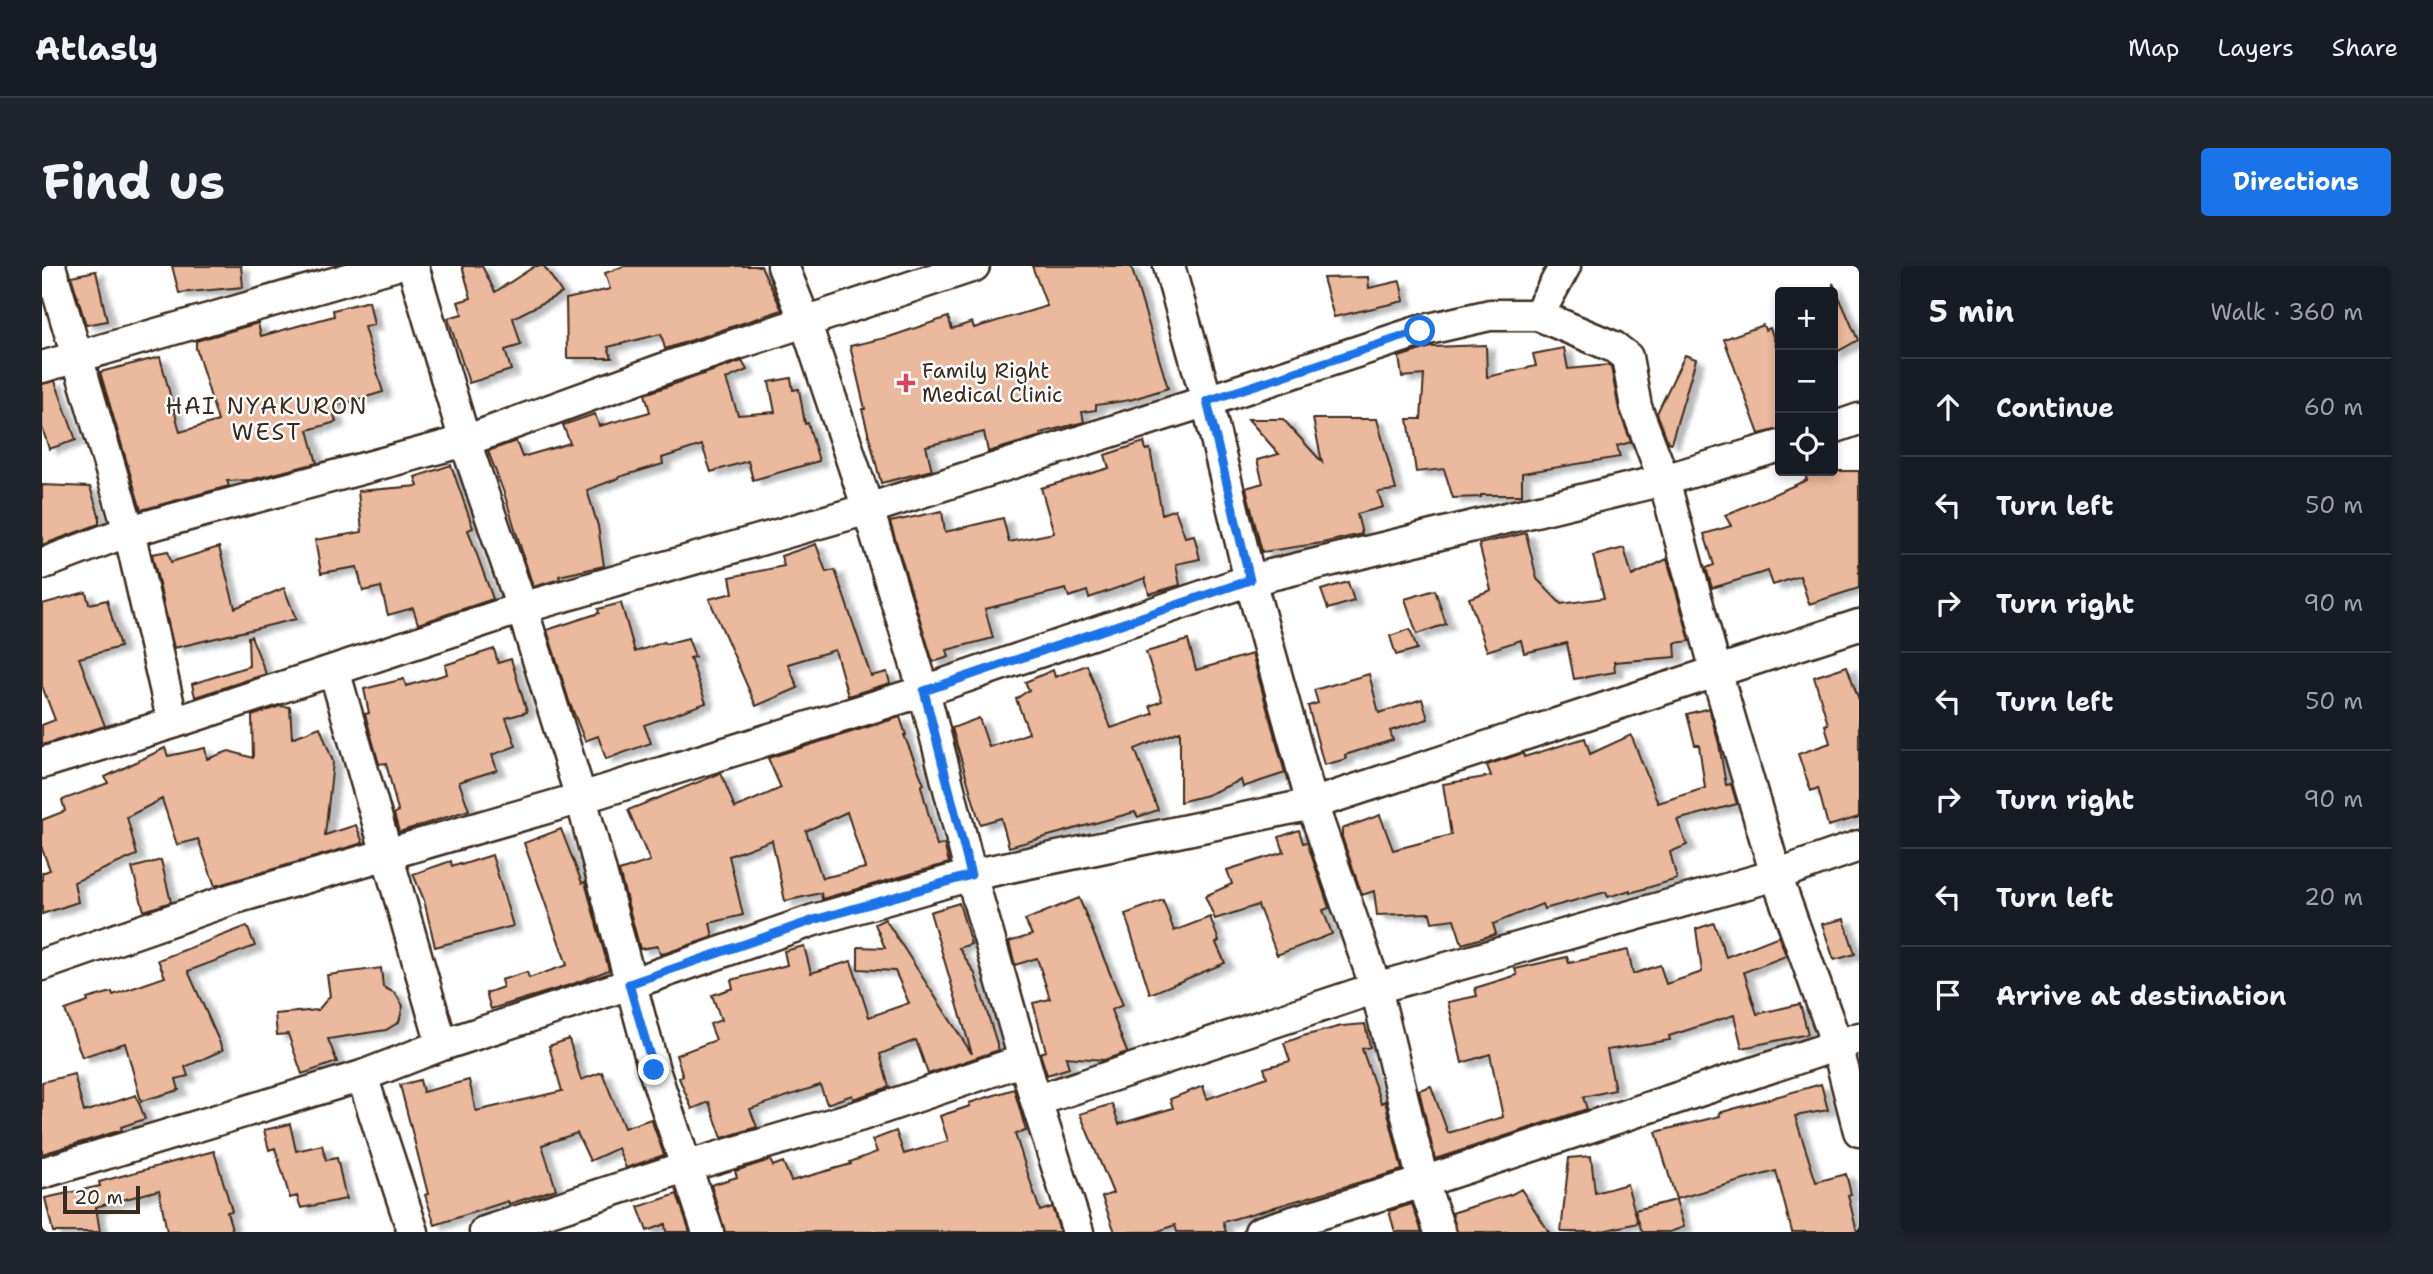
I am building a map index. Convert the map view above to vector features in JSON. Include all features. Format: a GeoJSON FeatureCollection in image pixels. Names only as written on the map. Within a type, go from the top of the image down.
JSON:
{"type":"FeatureCollection","features":[{"type":"Feature","properties":{"kind":"street"},"geometry":{"type":"LineString","coordinates":[[50,266],[129,531],[173,723]]}},
{"type":"Feature","properties":{"kind":"street"},"geometry":{"type":"LineString","coordinates":[[42,367],[393,266]]}},
{"type":"Feature","properties":{"kind":"street"},"geometry":{"type":"LineString","coordinates":[[413,266],[465,441],[522,608],[581,798],[629,984],[685,1167],[708,1232]]}},
{"type":"Feature","properties":{"kind":"street"},"geometry":{"type":"LineString","coordinates":[[783,266],[805,321],[868,509],[924,691],[971,875],[1036,1101],[1078,1232]]}},
{"type":"Feature","properties":{"kind":"street"},"geometry":{"type":"LineString","coordinates":[[42,564],[129,531],[465,441],[671,366],[974,266]]}},
{"type":"Feature","properties":{"kind":"street"},"geometry":{"type":"LineString","coordinates":[[1170,266],[1207,401],[1250,580],[1312,804],[1376,988],[1423,1182],[1440,1232]]}},
{"type":"Feature","properties":{"kind":"street"},"geometry":{"type":"LineString","coordinates":[[1538,315],[1565,266]]}},
{"type":"Feature","properties":{"kind":"street"},"geometry":{"type":"LineString","coordinates":[[42,763],[173,723],[522,608],[868,509],[1420,331],[1490,315],[1538,315],[1614,347],[1627,357],[1636,407],[1664,480],[1776,875],[1848,1041],[1859,1130]]}},
{"type":"Feature","properties":{"kind":"street"},"geometry":{"type":"LineString","coordinates":[[1838,426],[1859,419]]}},
{"type":"Feature","properties":{"kind":"street"},"geometry":{"type":"LineString","coordinates":[[42,965],[232,899],[581,798],[924,691],[1250,580],[1664,480],[1775,447]]}},
{"type":"Feature","properties":{"kind":"street"},"geometry":{"type":"LineString","coordinates":[[42,1173],[362,1076],[442,1045],[814,920],[971,875],[1312,804],[1859,625]]}},
{"type":"Feature","properties":{"kind":"street"},"geometry":{"type":"LineString","coordinates":[[334,670],[442,1045]]}},
{"type":"Feature","properties":{"kind":"street"},"geometry":{"type":"LineString","coordinates":[[1036,1101],[1376,988],[1776,875],[1859,845]]}},
{"type":"Feature","properties":{"kind":"street"},"geometry":{"type":"LineString","coordinates":[[1260,1232],[1423,1182],[1848,1041]]}},
{"type":"Feature","properties":{"kind":"street"},"geometry":{"type":"LineString","coordinates":[[485,1232],[685,1167],[862,1115],[1024,1060]]}},
{"type":"Feature","properties":{"kind":"street"},"geometry":{"type":"LineString","coordinates":[[362,1076],[413,1232]]}},
{"type":"Feature","properties":{"kind":"building"},"geometry":{"type":"Polygon","coordinates":[[[172,266],[241,266],[243,287],[179,293],[172,266]]]}},
{"type":"Feature","properties":{"kind":"building"},"geometry":{"type":"Polygon","coordinates":[[[462,266],[482,266],[495,292],[535,266],[544,266],[562,293],[513,318],[521,345],[505,350],[511,370],[469,383],[448,318],[462,314],[458,302],[471,298],[462,266]]]}},
{"type":"Feature","properties":{"kind":"building"},"geometry":{"type":"Polygon","coordinates":[[[624,266],[761,266],[782,310],[665,349],[661,334],[608,347],[612,358],[567,358],[566,299],[610,289],[605,273],[624,266]]]}},
{"type":"Feature","properties":{"kind":"building"},"geometry":{"type":"Polygon","coordinates":[[[1032,266],[1131,266],[1168,388],[1130,400],[1096,405],[1096,410],[1082,412],[1084,422],[1040,433],[1041,436],[988,452],[984,432],[926,446],[932,470],[881,483],[862,409],[865,409],[850,346],[889,337],[948,317],[952,329],[972,322],[974,328],[1047,306],[1032,266]]]}},
{"type":"Feature","properties":{"kind":"building"},"geometry":{"type":"Polygon","coordinates":[[[96,271],[107,321],[86,325],[71,276],[96,271]]]}},
{"type":"Feature","properties":{"kind":"building"},"geometry":{"type":"Polygon","coordinates":[[[1368,277],[1369,288],[1400,281],[1404,301],[1334,317],[1323,278],[1368,277]]]}},
{"type":"Feature","properties":{"kind":"building"},"geometry":{"type":"Polygon","coordinates":[[[1838,294],[1858,340],[1838,351],[1838,294]]]}},
{"type":"Feature","properties":{"kind":"building"},"geometry":{"type":"Polygon","coordinates":[[[369,301],[374,325],[364,327],[383,392],[332,407],[336,422],[308,430],[317,463],[250,480],[227,481],[229,486],[141,510],[100,372],[160,357],[180,432],[218,421],[196,341],[258,323],[261,336],[334,316],[333,310],[369,301]]]}},
{"type":"Feature","properties":{"kind":"building"},"geometry":{"type":"Polygon","coordinates":[[[1763,325],[1765,330],[1770,328],[1775,342],[1775,430],[1759,434],[1724,339],[1763,325]]]}},
{"type":"Feature","properties":{"kind":"building"},"geometry":{"type":"Polygon","coordinates":[[[1486,345],[1487,377],[1536,366],[1533,354],[1564,348],[1568,369],[1609,365],[1619,410],[1631,442],[1617,446],[1620,457],[1522,473],[1522,495],[1453,498],[1444,469],[1416,472],[1408,419],[1421,419],[1424,375],[1402,377],[1399,357],[1431,347],[1486,345]]]}},
{"type":"Feature","properties":{"kind":"building"},"geometry":{"type":"Polygon","coordinates":[[[1685,355],[1696,359],[1671,443],[1668,442],[1657,413],[1685,355]]]}},
{"type":"Feature","properties":{"kind":"building"},"geometry":{"type":"Polygon","coordinates":[[[742,361],[747,370],[726,379],[738,415],[775,412],[769,382],[791,378],[793,390],[799,389],[805,424],[808,423],[819,461],[753,480],[748,461],[711,472],[702,445],[662,458],[663,464],[587,490],[598,526],[604,566],[559,576],[560,579],[533,587],[488,451],[516,441],[522,457],[570,443],[563,425],[595,414],[599,426],[650,412],[645,394],[742,361]]]}},
{"type":"Feature","properties":{"kind":"building"},"geometry":{"type":"Polygon","coordinates":[[[55,381],[76,440],[49,449],[42,427],[42,384],[55,381]]]}},
{"type":"Feature","properties":{"kind":"building"},"geometry":{"type":"Polygon","coordinates":[[[1248,419],[1283,419],[1322,462],[1313,419],[1377,419],[1396,490],[1378,492],[1383,507],[1357,514],[1362,534],[1262,552],[1246,488],[1263,483],[1257,460],[1279,454],[1248,419]]]}},
{"type":"Feature","properties":{"kind":"building"},"geometry":{"type":"Polygon","coordinates":[[[1144,442],[1146,450],[1150,449],[1162,514],[1175,509],[1185,537],[1194,535],[1200,559],[1176,564],[1180,585],[1149,594],[1145,578],[1089,598],[1087,591],[1069,597],[1066,589],[985,609],[993,638],[947,650],[949,657],[933,662],[890,522],[942,511],[945,532],[1003,518],[1009,542],[1054,533],[1041,488],[1109,468],[1105,455],[1144,442]]]}},
{"type":"Feature","properties":{"kind":"building"},"geometry":{"type":"Polygon","coordinates":[[[451,465],[473,528],[468,530],[493,599],[418,624],[413,608],[388,615],[381,587],[363,591],[357,567],[321,573],[315,540],[362,532],[358,491],[418,486],[415,477],[451,465]]]}},
{"type":"Feature","properties":{"kind":"building"},"geometry":{"type":"Polygon","coordinates":[[[1838,471],[1859,471],[1859,588],[1809,604],[1800,576],[1773,585],[1768,571],[1712,588],[1706,568],[1714,565],[1704,534],[1731,526],[1725,515],[1807,480],[1805,476],[1838,476],[1838,471]]]}},
{"type":"Feature","properties":{"kind":"building"},"geometry":{"type":"Polygon","coordinates":[[[42,485],[90,487],[99,515],[99,524],[42,545],[42,485]]]}},
{"type":"Feature","properties":{"kind":"building"},"geometry":{"type":"Polygon","coordinates":[[[1526,533],[1537,579],[1561,604],[1604,598],[1593,556],[1624,548],[1632,576],[1667,559],[1690,641],[1675,643],[1676,657],[1614,662],[1615,672],[1574,679],[1567,643],[1524,653],[1521,640],[1487,651],[1469,598],[1491,590],[1479,544],[1526,533]]]}},
{"type":"Feature","properties":{"kind":"building"},"geometry":{"type":"Polygon","coordinates":[[[816,544],[826,572],[835,570],[871,676],[887,672],[890,683],[848,696],[835,650],[788,664],[798,688],[756,706],[709,599],[733,593],[730,577],[784,566],[781,556],[816,544]]]}},
{"type":"Feature","properties":{"kind":"building"},"geometry":{"type":"Polygon","coordinates":[[[219,547],[235,608],[284,588],[296,619],[174,648],[152,554],[168,551],[171,562],[219,547]]]}},
{"type":"Feature","properties":{"kind":"building"},"geometry":{"type":"Polygon","coordinates":[[[1348,582],[1354,601],[1328,609],[1321,590],[1348,582]]]}},
{"type":"Feature","properties":{"kind":"building"},"geometry":{"type":"Polygon","coordinates":[[[1435,590],[1446,624],[1417,634],[1405,599],[1435,590]]]}},
{"type":"Feature","properties":{"kind":"building"},"geometry":{"type":"Polygon","coordinates":[[[86,592],[89,604],[107,600],[120,647],[79,658],[105,726],[42,745],[42,725],[55,720],[42,686],[42,604],[86,592]]]}},
{"type":"Feature","properties":{"kind":"building"},"geometry":{"type":"Polygon","coordinates":[[[621,603],[635,652],[664,642],[665,644],[688,638],[695,657],[690,658],[706,703],[644,725],[651,743],[606,759],[598,736],[585,741],[569,701],[547,630],[599,613],[598,609],[621,603]]]}},
{"type":"Feature","properties":{"kind":"building"},"geometry":{"type":"Polygon","coordinates":[[[1410,629],[1417,649],[1396,655],[1390,636],[1410,629]]]}},
{"type":"Feature","properties":{"kind":"building"},"geometry":{"type":"Polygon","coordinates":[[[251,636],[266,674],[195,697],[192,684],[249,666],[248,637],[251,636]]]}},
{"type":"Feature","properties":{"kind":"building"},"geometry":{"type":"Polygon","coordinates":[[[1188,640],[1196,670],[1252,654],[1285,773],[1243,787],[1241,780],[1207,795],[1180,802],[1180,731],[1135,749],[1158,810],[1138,817],[1135,812],[1009,847],[1001,818],[980,824],[952,728],[979,718],[989,747],[1029,733],[1016,699],[1029,690],[1025,682],[1053,670],[1055,677],[1087,665],[1111,728],[1153,714],[1150,706],[1162,701],[1146,652],[1188,640]]]}},
{"type":"Feature","properties":{"kind":"building"},"geometry":{"type":"Polygon","coordinates":[[[494,649],[498,663],[511,659],[527,712],[506,718],[516,746],[492,755],[497,770],[459,782],[469,810],[399,832],[394,814],[398,811],[386,763],[379,764],[365,714],[369,713],[364,689],[404,679],[406,686],[447,674],[445,665],[494,649]]]}},
{"type":"Feature","properties":{"kind":"building"},"geometry":{"type":"Polygon","coordinates":[[[1847,666],[1859,701],[1859,817],[1828,826],[1818,788],[1811,791],[1798,754],[1830,743],[1825,725],[1828,724],[1814,677],[1847,666]]]}},
{"type":"Feature","properties":{"kind":"building"},"geometry":{"type":"Polygon","coordinates":[[[1369,674],[1379,713],[1422,699],[1428,719],[1390,731],[1393,740],[1345,755],[1346,759],[1324,765],[1308,706],[1318,703],[1314,690],[1369,674]]]}},
{"type":"Feature","properties":{"kind":"building"},"geometry":{"type":"Polygon","coordinates":[[[280,706],[290,707],[292,738],[320,727],[333,762],[325,835],[356,825],[363,843],[215,886],[198,839],[177,845],[162,799],[127,817],[137,855],[74,882],[78,902],[42,914],[42,873],[50,870],[42,849],[42,820],[65,811],[62,800],[108,783],[105,777],[165,748],[168,756],[205,748],[207,759],[229,751],[253,758],[252,716],[280,706]]]}},
{"type":"Feature","properties":{"kind":"building"},"geometry":{"type":"Polygon","coordinates":[[[1709,708],[1726,785],[1731,784],[1737,804],[1677,820],[1687,845],[1670,852],[1677,879],[1630,893],[1630,890],[1608,897],[1606,892],[1544,909],[1542,904],[1493,924],[1496,934],[1462,944],[1454,919],[1432,922],[1430,913],[1377,915],[1374,891],[1362,895],[1342,837],[1342,829],[1380,815],[1393,850],[1451,835],[1443,784],[1491,776],[1487,765],[1523,753],[1524,757],[1585,738],[1590,754],[1631,735],[1658,803],[1705,788],[1699,745],[1695,745],[1687,714],[1709,708]]]}},
{"type":"Feature","properties":{"kind":"building"},"geometry":{"type":"Polygon","coordinates":[[[900,717],[904,735],[924,784],[921,786],[937,846],[944,844],[949,863],[822,899],[821,893],[785,901],[772,840],[729,856],[743,915],[710,923],[713,937],[666,953],[660,954],[658,946],[640,949],[619,871],[650,861],[628,810],[721,773],[735,808],[781,788],[768,758],[900,717]],[[847,812],[806,831],[822,878],[865,868],[847,812]]]}},
{"type":"Feature","properties":{"kind":"building"},"geometry":{"type":"Polygon","coordinates":[[[561,829],[582,883],[585,882],[609,970],[491,1009],[486,993],[503,987],[501,980],[527,972],[529,978],[567,965],[524,843],[561,829]]]}},
{"type":"Feature","properties":{"kind":"building"},"geometry":{"type":"Polygon","coordinates":[[[1299,830],[1303,843],[1307,842],[1329,908],[1323,910],[1332,934],[1277,955],[1258,905],[1215,919],[1205,896],[1232,884],[1227,870],[1284,852],[1279,837],[1299,830]]]}},
{"type":"Feature","properties":{"kind":"building"},"geometry":{"type":"Polygon","coordinates":[[[492,855],[513,926],[435,947],[424,900],[413,874],[451,861],[452,866],[461,865],[492,855]]]}},
{"type":"Feature","properties":{"kind":"building"},"geometry":{"type":"Polygon","coordinates":[[[161,860],[171,902],[144,911],[132,868],[161,860]]]}},
{"type":"Feature","properties":{"kind":"building"},"geometry":{"type":"Polygon","coordinates":[[[1079,898],[1123,1005],[1111,1010],[1127,1052],[1104,1060],[1066,1057],[1069,1068],[1047,1075],[1040,1053],[1046,1051],[1033,1003],[1050,999],[1037,958],[1015,965],[1009,942],[1032,935],[1025,920],[1079,898]]]}},
{"type":"Feature","properties":{"kind":"building"},"geometry":{"type":"Polygon","coordinates":[[[1163,900],[1174,931],[1210,917],[1219,941],[1216,943],[1225,963],[1150,994],[1125,914],[1163,900]]]}},
{"type":"Feature","properties":{"kind":"building"},"geometry":{"type":"Polygon","coordinates":[[[959,903],[971,944],[959,948],[975,974],[999,1050],[928,1074],[916,1040],[880,1054],[889,1087],[827,1104],[820,1085],[750,1109],[757,1127],[722,1138],[709,1102],[692,1109],[679,1078],[683,1076],[676,1055],[716,1040],[710,1024],[721,1020],[712,995],[733,988],[731,980],[787,965],[784,951],[804,946],[811,973],[851,961],[869,1017],[909,1003],[895,971],[858,969],[858,947],[885,948],[875,924],[885,919],[972,1054],[930,912],[959,903]]]}},
{"type":"Feature","properties":{"kind":"building"},"geometry":{"type":"Polygon","coordinates":[[[1844,919],[1855,954],[1834,960],[1822,924],[1844,919]]]}},
{"type":"Feature","properties":{"kind":"building"},"geometry":{"type":"Polygon","coordinates":[[[1714,923],[1726,957],[1779,936],[1786,956],[1744,972],[1757,1014],[1800,1004],[1808,1034],[1742,1048],[1734,1015],[1669,1036],[1670,1040],[1607,1050],[1615,1090],[1583,1097],[1587,1109],[1435,1159],[1419,1090],[1431,1086],[1448,1133],[1503,1117],[1490,1054],[1462,1063],[1448,1002],[1477,996],[1475,988],[1517,975],[1515,969],[1567,957],[1569,963],[1628,950],[1633,974],[1660,965],[1666,984],[1702,972],[1696,929],[1714,923]]]}},
{"type":"Feature","properties":{"kind":"building"},"geometry":{"type":"Polygon","coordinates":[[[247,926],[255,946],[188,971],[223,1050],[185,1067],[188,1076],[176,1079],[179,1090],[141,1101],[125,1043],[82,1057],[65,1010],[88,1002],[87,999],[112,992],[113,995],[165,977],[158,960],[247,926]]]}},
{"type":"Feature","properties":{"kind":"building"},"geometry":{"type":"Polygon","coordinates":[[[381,968],[383,987],[395,993],[403,1006],[399,1022],[386,1030],[328,1039],[337,1062],[302,1074],[288,1034],[277,1035],[275,1014],[318,1010],[330,996],[327,975],[381,968]]]}},
{"type":"Feature","properties":{"kind":"building"},"geometry":{"type":"Polygon","coordinates":[[[1365,1024],[1370,1047],[1362,1049],[1381,1103],[1385,1101],[1402,1170],[1223,1222],[1226,1232],[1177,1232],[1175,1225],[1156,1232],[1115,1232],[1102,1197],[1113,1193],[1080,1114],[1112,1104],[1119,1124],[1173,1108],[1170,1099],[1203,1086],[1207,1099],[1267,1077],[1264,1068],[1290,1061],[1284,1043],[1342,1026],[1365,1024]]]}},
{"type":"Feature","properties":{"kind":"building"},"geometry":{"type":"Polygon","coordinates":[[[569,1039],[581,1080],[602,1072],[624,1128],[651,1119],[664,1155],[626,1168],[618,1148],[590,1161],[577,1133],[542,1145],[556,1189],[509,1204],[508,1201],[435,1225],[425,1195],[428,1194],[400,1085],[420,1080],[423,1092],[469,1080],[476,1111],[562,1091],[549,1046],[569,1039]]]}},
{"type":"Feature","properties":{"kind":"building"},"geometry":{"type":"Polygon","coordinates":[[[74,1074],[84,1112],[136,1095],[145,1119],[121,1127],[122,1130],[42,1154],[42,1082],[74,1074]]]}},
{"type":"Feature","properties":{"kind":"building"},"geometry":{"type":"Polygon","coordinates":[[[1821,1084],[1828,1110],[1795,1116],[1816,1182],[1846,1174],[1857,1232],[1792,1232],[1776,1171],[1676,1199],[1656,1132],[1720,1116],[1719,1113],[1821,1084]]]}},
{"type":"Feature","properties":{"kind":"building"},"geometry":{"type":"Polygon","coordinates":[[[1014,1089],[1026,1131],[1015,1134],[1040,1211],[1052,1207],[1060,1232],[725,1232],[711,1185],[737,1177],[735,1171],[770,1160],[773,1166],[783,1162],[791,1181],[851,1164],[850,1162],[877,1152],[872,1140],[896,1131],[904,1154],[948,1141],[940,1116],[970,1106],[969,1103],[1014,1089]]]}},
{"type":"Feature","properties":{"kind":"building"},"geometry":{"type":"Polygon","coordinates":[[[290,1124],[296,1151],[322,1145],[326,1160],[337,1158],[346,1199],[301,1208],[297,1196],[290,1198],[275,1148],[269,1150],[264,1130],[290,1124]]]}},
{"type":"Feature","properties":{"kind":"building"},"geometry":{"type":"Polygon","coordinates":[[[214,1151],[232,1211],[227,1212],[233,1232],[167,1232],[159,1190],[96,1207],[100,1232],[53,1232],[45,1198],[100,1186],[99,1182],[214,1151]]]}},
{"type":"Feature","properties":{"kind":"building"},"geometry":{"type":"Polygon","coordinates":[[[1591,1156],[1595,1193],[1627,1184],[1638,1223],[1598,1232],[1561,1232],[1569,1158],[1591,1156]]]}},
{"type":"Feature","properties":{"kind":"building"},"geometry":{"type":"Polygon","coordinates":[[[1521,1189],[1549,1232],[1457,1232],[1452,1213],[1521,1189]]]}},
{"type":"Feature","properties":{"kind":"building"},"geometry":{"type":"Polygon","coordinates":[[[677,1194],[690,1232],[666,1232],[665,1224],[647,1231],[638,1207],[677,1194]]]}},
{"type":"Feature","properties":{"kind":"building"},"geometry":{"type":"Polygon","coordinates":[[[1676,1200],[1684,1227],[1670,1232],[1642,1232],[1635,1210],[1676,1200]]]}},
{"type":"Feature","properties":{"kind":"building"},"geometry":{"type":"Polygon","coordinates":[[[1412,1204],[1422,1232],[1395,1232],[1389,1211],[1412,1204]]]}},
{"type":"Feature","properties":{"kind":"place","name":"Family Right Medical Clinic"},"geometry":{"type":"Point","coordinates":[906,383]}},
{"type":"Feature","properties":{"kind":"district","name":"HAI NYAKURON WEST"},"geometry":{"type":"Point","coordinates":[267,419]}},
{"type":"Feature","properties":{"kind":"route"},"geometry":{"type":"LineString","coordinates":[[654,1070],[629,984],[814,920],[971,875],[924,691],[1250,580],[1207,401],[1420,331]]}}]}
